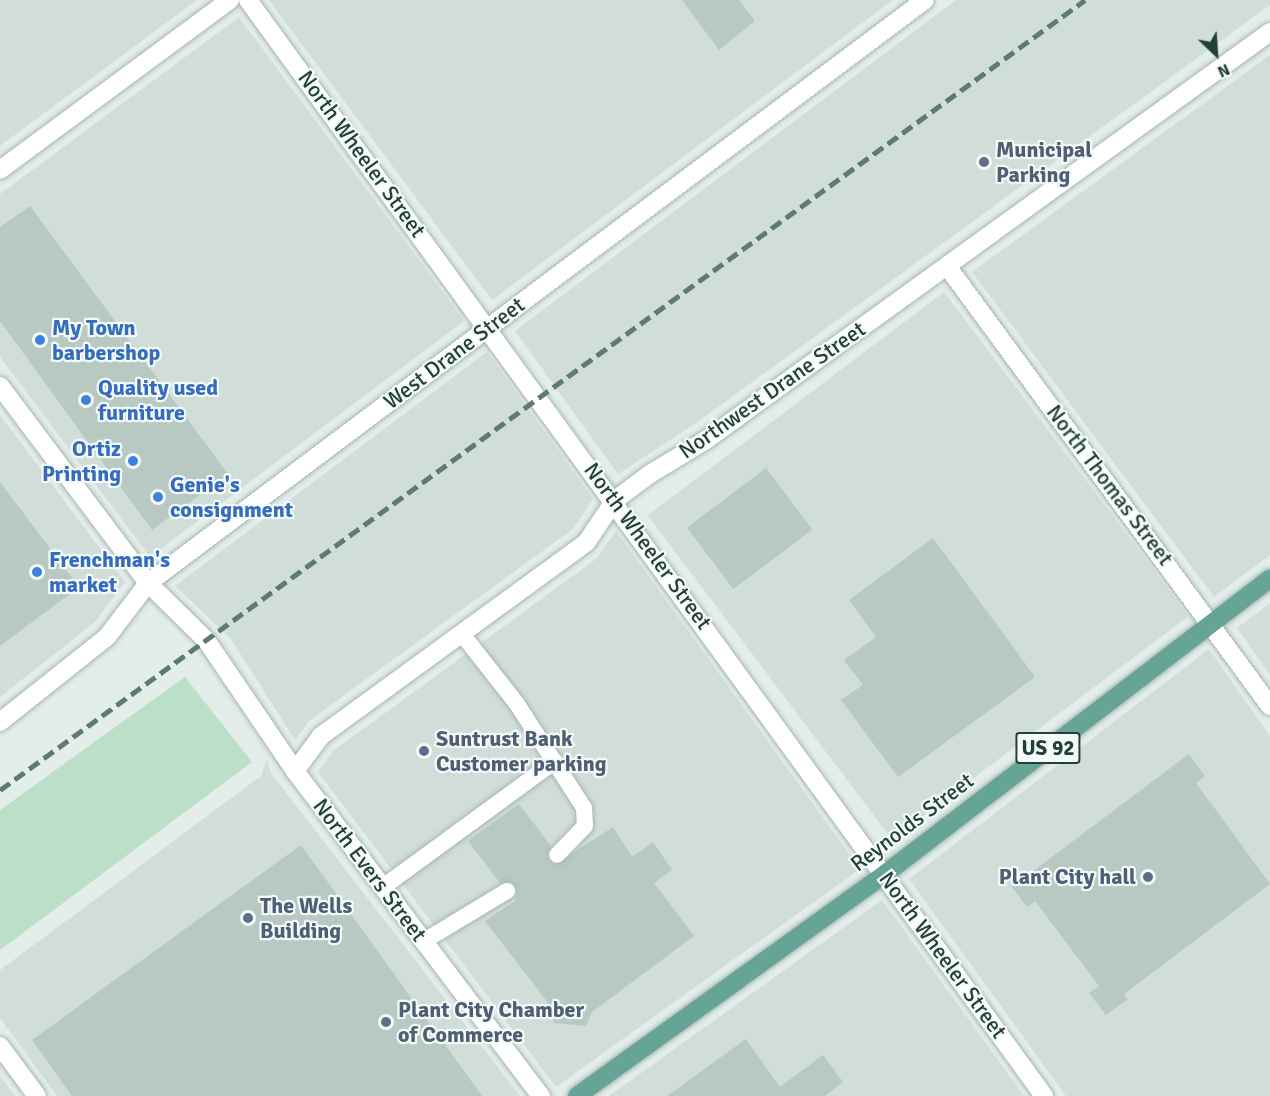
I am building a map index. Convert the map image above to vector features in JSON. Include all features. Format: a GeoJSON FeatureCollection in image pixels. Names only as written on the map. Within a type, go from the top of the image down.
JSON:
{"type":"FeatureCollection","features":[{"type":"Feature","properties":{"kind":"main road","name":"Reynolds Street"},"geometry":{"type":"LineString","coordinates":[[577,1096],[885,874],[1270,579]]}},
{"type":"Feature","properties":{"kind":"street"},"geometry":{"type":"LineString","coordinates":[[0,170],[230,0]]}},
{"type":"Feature","properties":{"kind":"street","name":"North Wheeler Street"},"geometry":{"type":"LineString","coordinates":[[248,0],[489,326],[1044,1096]]}},
{"type":"Feature","properties":{"kind":"street","name":"West Drane Street"},"geometry":{"type":"LineString","coordinates":[[0,722],[107,637],[148,583],[925,0]]}},
{"type":"Feature","properties":{"kind":"street","name":"Northwest Drane Street"},"geometry":{"type":"LineString","coordinates":[[295,771],[321,736],[586,543],[615,500],[947,266],[1270,32]]}},
{"type":"Feature","properties":{"kind":"street","name":"North Thomas Street"},"geometry":{"type":"LineString","coordinates":[[947,266],[1211,622],[1270,706]]}},
{"type":"Feature","properties":{"kind":"street","name":"North Evers Street"},"geometry":{"type":"LineString","coordinates":[[0,386],[148,583],[206,640],[295,771],[541,1096]]}},
{"type":"Feature","properties":{"kind":"street"},"geometry":{"type":"LineString","coordinates":[[0,1046],[37,1096]]}},
{"type":"Feature","properties":{"kind":"lane"},"geometry":{"type":"LineString","coordinates":[[462,634],[555,761],[584,808],[585,826],[557,855]]}},
{"type":"Feature","properties":{"kind":"lane"},"geometry":{"type":"LineString","coordinates":[[383,887],[555,761]]}},
{"type":"Feature","properties":{"kind":"lane"},"geometry":{"type":"LineString","coordinates":[[424,941],[507,891]]}},
{"type":"Feature","properties":{"kind":"shaded area"},"geometry":{"type":"Polygon","coordinates":[[[0,0],[197,0],[0,146],[0,0]]]}},
{"type":"Feature","properties":{"kind":"shaded area"},"geometry":{"type":"Polygon","coordinates":[[[269,0],[893,0],[492,300],[269,0]]]}},
{"type":"Feature","properties":{"kind":"shaded area"},"geometry":{"type":"Polygon","coordinates":[[[956,0],[1270,0],[1270,5],[696,423],[618,474],[515,331],[956,0]]]}},
{"type":"Feature","properties":{"kind":"shaded area"},"geometry":{"type":"Polygon","coordinates":[[[239,17],[464,321],[150,557],[0,357],[0,194],[239,17]]]}},
{"type":"Feature","properties":{"kind":"shaded area"},"geometry":{"type":"Polygon","coordinates":[[[1270,55],[1270,555],[1214,597],[972,272],[1270,55]]]}},
{"type":"Feature","properties":{"kind":"shaded area"},"geometry":{"type":"Polygon","coordinates":[[[944,292],[1188,616],[892,840],[648,515],[944,292]]]}},
{"type":"Feature","properties":{"kind":"shaded area"},"geometry":{"type":"Polygon","coordinates":[[[487,352],[593,499],[573,529],[310,720],[295,740],[231,639],[175,586],[487,352]]]}},
{"type":"Feature","properties":{"kind":"shaded area"},"geometry":{"type":"Polygon","coordinates":[[[0,415],[125,582],[95,622],[0,697],[0,415]]]}},
{"type":"Feature","properties":{"kind":"shaded area"},"geometry":{"type":"Polygon","coordinates":[[[616,531],[860,869],[556,1087],[318,772],[333,751],[596,559],[616,531]]]}},
{"type":"Feature","properties":{"kind":"shaded area"},"geometry":{"type":"Polygon","coordinates":[[[1270,603],[1270,675],[1237,628],[1270,603]]]}},
{"type":"Feature","properties":{"kind":"shaded area"},"geometry":{"type":"Polygon","coordinates":[[[1209,649],[1270,736],[1270,1096],[1066,1096],[909,879],[1209,649]]]}},
{"type":"Feature","properties":{"kind":"shaded area"},"geometry":{"type":"Polygon","coordinates":[[[267,759],[271,773],[520,1096],[57,1096],[0,1018],[0,970],[261,776],[267,759]]]}},
{"type":"Feature","properties":{"kind":"shaded area"},"geometry":{"type":"Polygon","coordinates":[[[882,900],[1024,1096],[609,1096],[882,900]]]}},
{"type":"Feature","properties":{"kind":"shaded area"},"geometry":{"type":"Polygon","coordinates":[[[0,1076],[15,1096],[0,1096],[0,1076]]]}},
{"type":"Feature","properties":{"kind":"green space"},"geometry":{"type":"Polygon","coordinates":[[[185,677],[252,762],[0,950],[0,810],[185,677]]]}},
{"type":"Feature","properties":{"kind":"building"},"geometry":{"type":"Polygon","coordinates":[[[682,0],[739,0],[755,21],[719,50],[682,0]]]}},
{"type":"Feature","properties":{"kind":"building"},"geometry":{"type":"Polygon","coordinates":[[[30,206],[228,474],[152,530],[0,321],[0,227],[30,206]]]}},
{"type":"Feature","properties":{"kind":"building"},"geometry":{"type":"Polygon","coordinates":[[[766,468],[812,529],[733,589],[687,528],[766,468]]]}},
{"type":"Feature","properties":{"kind":"building"},"geometry":{"type":"Polygon","coordinates":[[[0,482],[79,587],[0,646],[0,482]]]}},
{"type":"Feature","properties":{"kind":"building"},"geometry":{"type":"Polygon","coordinates":[[[933,538],[1035,677],[898,777],[841,700],[863,685],[844,660],[876,637],[849,600],[933,538]]]}},
{"type":"Feature","properties":{"kind":"building","name":"Plant City hall"},"geometry":{"type":"Polygon","coordinates":[[[1189,754],[1205,776],[1196,783],[1270,884],[1124,994],[1128,999],[1106,1015],[1089,993],[1099,986],[1035,901],[1027,907],[1012,887],[1189,754]]]}},
{"type":"Feature","properties":{"kind":"building"},"geometry":{"type":"Polygon","coordinates":[[[519,804],[551,846],[547,857],[554,865],[613,827],[632,857],[653,842],[672,870],[654,883],[694,936],[592,1012],[586,1026],[554,1023],[552,1008],[485,921],[515,901],[517,890],[512,882],[500,883],[468,841],[519,804]]]}},
{"type":"Feature","properties":{"kind":"building"},"geometry":{"type":"Polygon","coordinates":[[[301,845],[482,1096],[72,1096],[32,1040],[301,845]]]}},
{"type":"Feature","properties":{"kind":"building"},"geometry":{"type":"Polygon","coordinates":[[[746,1039],[780,1087],[823,1055],[843,1082],[825,1096],[667,1096],[746,1039]]]}},
{"type":"Feature","properties":{"kind":"railway"},"geometry":{"type":"LineString","coordinates":[[0,790],[1085,0]]}},
{"type":"Feature","properties":{"kind":"place","name":"Municipal Parking"},"geometry":{"type":"Point","coordinates":[984,162]}},
{"type":"Feature","properties":{"kind":"place","name":"My Town barbershop"},"geometry":{"type":"Point","coordinates":[40,340]}},
{"type":"Feature","properties":{"kind":"place","name":"Quality used furniture"},"geometry":{"type":"Point","coordinates":[86,400]}},
{"type":"Feature","properties":{"kind":"place","name":"Ortiz Printing"},"geometry":{"type":"Point","coordinates":[133,461]}},
{"type":"Feature","properties":{"kind":"place","name":"Genie's consignment"},"geometry":{"type":"Point","coordinates":[158,497]}},
{"type":"Feature","properties":{"kind":"place","name":"Frenchman's market"},"geometry":{"type":"Point","coordinates":[37,572]}},
{"type":"Feature","properties":{"kind":"place","name":"Suntrust Bank Customer parking"},"geometry":{"type":"Point","coordinates":[424,751]}},
{"type":"Feature","properties":{"kind":"place","name":"Plant City hall"},"geometry":{"type":"Point","coordinates":[1148,877]}},
{"type":"Feature","properties":{"kind":"place","name":"The Wells Building"},"geometry":{"type":"Point","coordinates":[248,918]}},
{"type":"Feature","properties":{"kind":"place","name":"Plant City Chamber of Commerce"},"geometry":{"type":"Point","coordinates":[386,1022]}}]}
